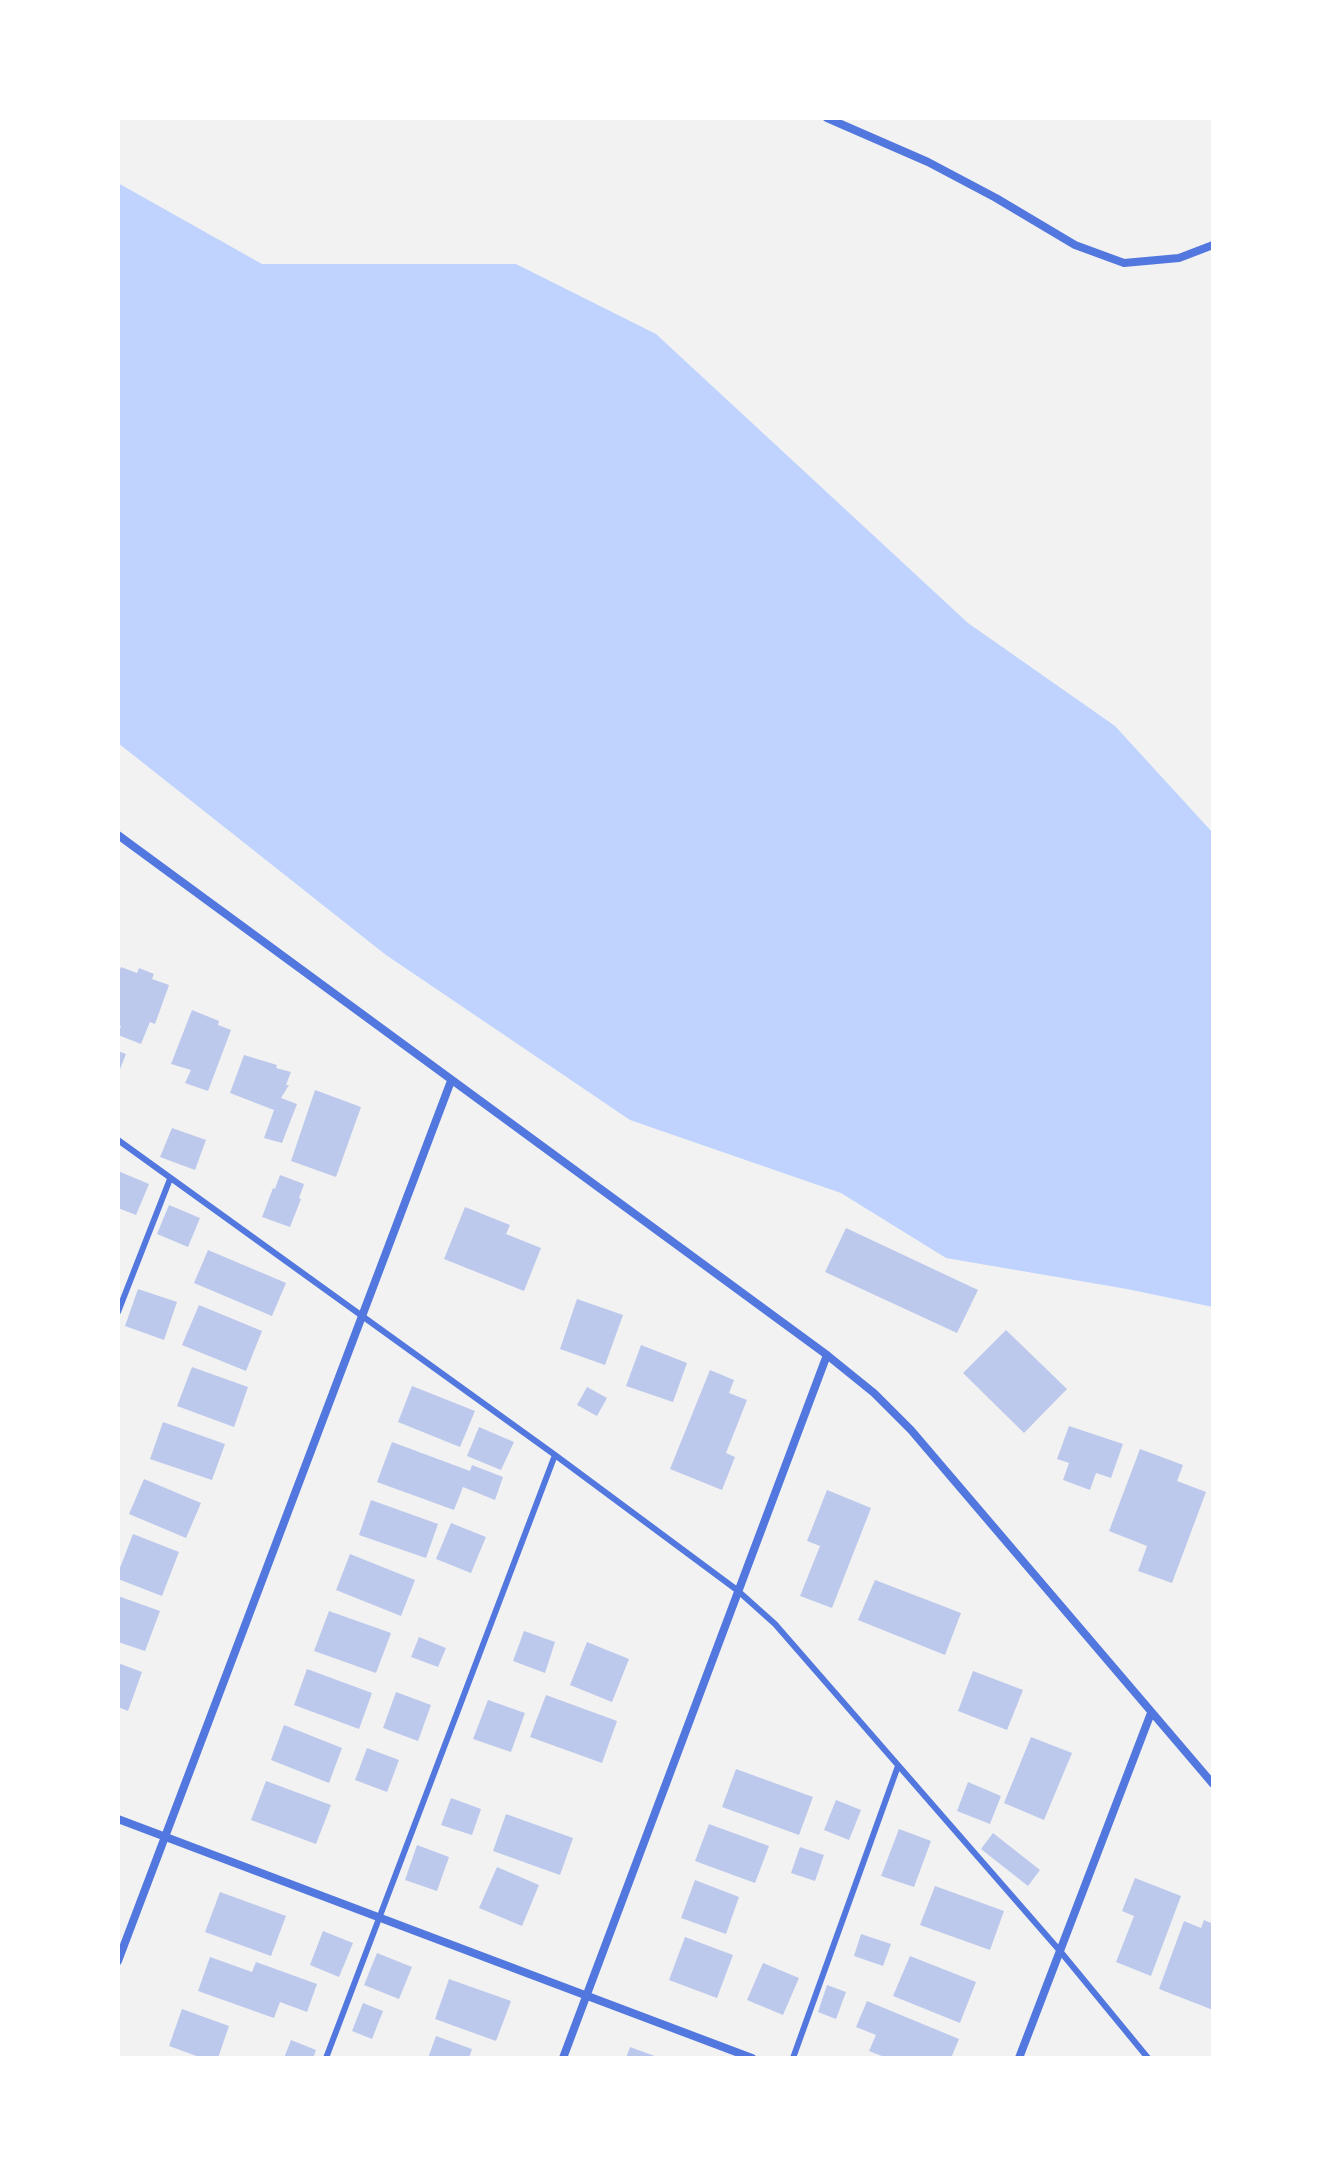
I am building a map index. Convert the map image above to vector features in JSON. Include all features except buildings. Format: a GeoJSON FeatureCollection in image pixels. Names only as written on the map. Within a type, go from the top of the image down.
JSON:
{"type":"FeatureCollection","features":[{"type":"Feature","properties":{"kind":"street"},"geometry":{"type":"LineString","coordinates":[[827,118],[928,162],[1075,245],[1124,263],[1179,258],[1213,245]]}},
{"type":"Feature","properties":{"kind":"street"},"geometry":{"type":"LineString","coordinates":[[118,835],[827,1355],[874,1393],[911,1430],[1213,1784]]}},
{"type":"Feature","properties":{"kind":"street"},"geometry":{"type":"LineString","coordinates":[[118,1961],[451,1081]]}},
{"type":"Feature","properties":{"kind":"street"},"geometry":{"type":"LineString","coordinates":[[563,2058],[827,1355]]}},
{"type":"Feature","properties":{"kind":"street"},"geometry":{"type":"LineString","coordinates":[[1019,2058],[1151,1713]]}},
{"type":"Feature","properties":{"kind":"street"},"geometry":{"type":"LineString","coordinates":[[118,1819],[752,2058]]}},
{"type":"Feature","properties":{"kind":"lane"},"geometry":{"type":"LineString","coordinates":[[118,1140],[362,1314],[737,1590],[775,1624],[1060,1951],[1148,2058]]}},
{"type":"Feature","properties":{"kind":"lane"},"geometry":{"type":"LineString","coordinates":[[118,1312],[170,1179]]}},
{"type":"Feature","properties":{"kind":"lane"},"geometry":{"type":"LineString","coordinates":[[326,2058],[555,1455]]}},
{"type":"Feature","properties":{"kind":"lane"},"geometry":{"type":"LineString","coordinates":[[793,2058],[898,1766]]}},
{"type":"Feature","properties":{"kind":"water"},"geometry":{"type":"Polygon","coordinates":[[[118,183],[262,264],[516,264],[656,334],[968,623],[1115,726],[1213,833],[1213,1307],[946,1258],[841,1193],[630,1120],[386,955],[118,743],[118,183]]]}}]}
